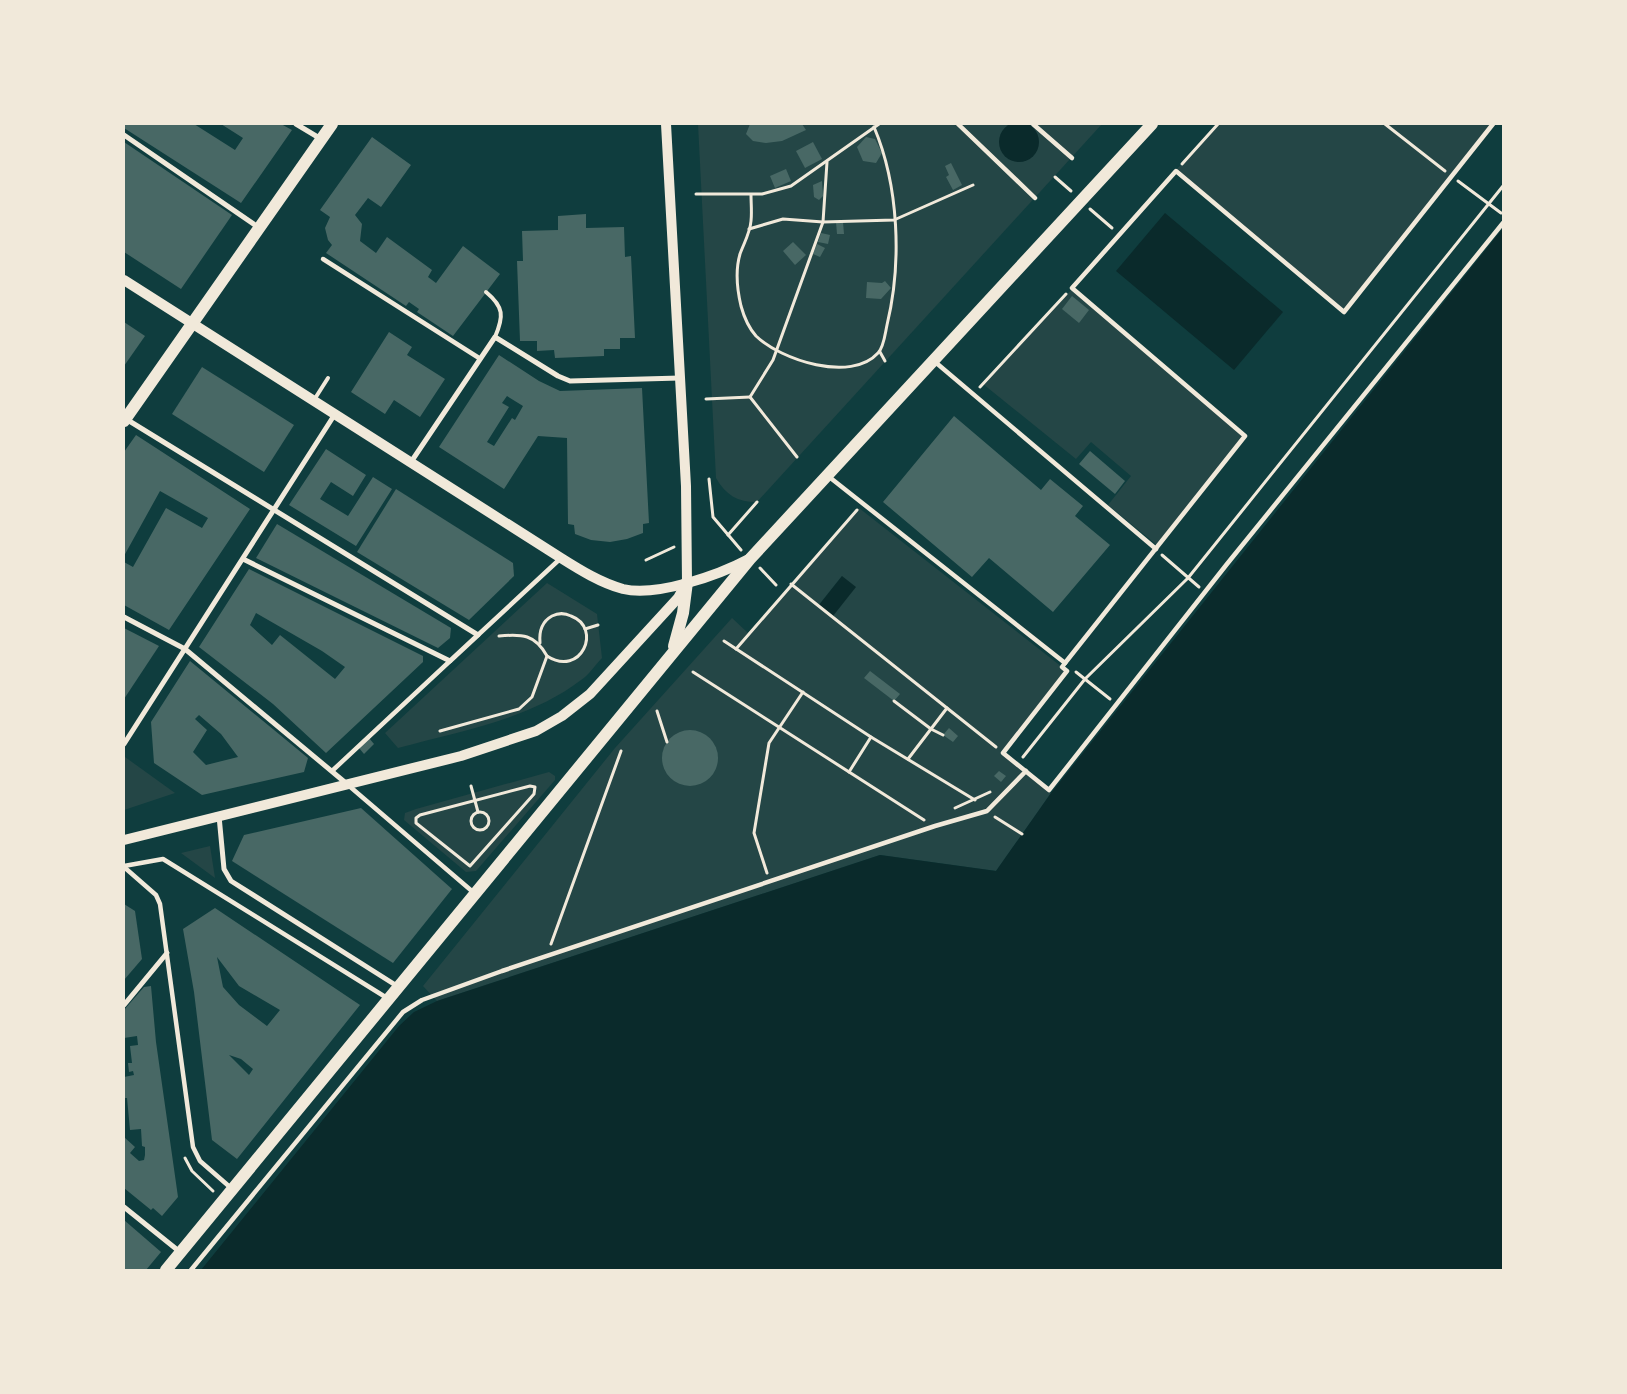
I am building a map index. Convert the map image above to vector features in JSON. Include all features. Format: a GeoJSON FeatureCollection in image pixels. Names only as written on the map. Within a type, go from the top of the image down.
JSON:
{"type":"FeatureCollection","features":[{"type":"Feature","properties":{"kind":"main road"},"geometry":{"type":"LineString","coordinates":[[124,420],[332,124]]}},
{"type":"Feature","properties":{"kind":"main road"},"geometry":{"type":"LineString","coordinates":[[666,124],[686,486],[687,582],[682,620],[672,653]]}},
{"type":"Feature","properties":{"kind":"main road"},"geometry":{"type":"LineString","coordinates":[[166,1270],[387,998],[750,559],[1152,124]]}},
{"type":"Feature","properties":{"kind":"main road"},"geometry":{"type":"LineString","coordinates":[[124,280],[561,558],[596,578],[624,589],[648,590],[687,582],[750,559]]}},
{"type":"Feature","properties":{"kind":"main road"},"geometry":{"type":"LineString","coordinates":[[124,840],[486,749],[522,738],[549,724],[578,704],[664,616],[678,598],[687,582]]}},
{"type":"Feature","properties":{"kind":"street"},"geometry":{"type":"LineString","coordinates":[[296,124],[321,139]]}},
{"type":"Feature","properties":{"kind":"street"},"geometry":{"type":"LineString","coordinates":[[958,124],[1035,198]]}},
{"type":"Feature","properties":{"kind":"street"},"geometry":{"type":"LineString","coordinates":[[1033,124],[1072,158]]}},
{"type":"Feature","properties":{"kind":"street"},"geometry":{"type":"LineString","coordinates":[[1493,124],[1344,312],[1176,171],[1072,288],[1246,436],[1065,663],[1062,667],[1067,671],[1003,753],[1049,790],[1205,592],[1503,222]]}},
{"type":"Feature","properties":{"kind":"street"},"geometry":{"type":"LineString","coordinates":[[124,135],[258,227]]}},
{"type":"Feature","properties":{"kind":"street"},"geometry":{"type":"LineString","coordinates":[[323,259],[479,358]]}},
{"type":"Feature","properties":{"kind":"street"},"geometry":{"type":"LineString","coordinates":[[411,462],[479,358],[495,337],[570,382],[681,378]]}},
{"type":"Feature","properties":{"kind":"street"},"geometry":{"type":"LineString","coordinates":[[933,360],[1156,549]]}},
{"type":"Feature","properties":{"kind":"street"},"geometry":{"type":"LineString","coordinates":[[124,744],[335,414]]}},
{"type":"Feature","properties":{"kind":"street"},"geometry":{"type":"LineString","coordinates":[[124,420],[478,634]]}},
{"type":"Feature","properties":{"kind":"street"},"geometry":{"type":"LineString","coordinates":[[827,476],[1065,663]]}},
{"type":"Feature","properties":{"kind":"street"},"geometry":{"type":"LineString","coordinates":[[332,771],[561,558]]}},
{"type":"Feature","properties":{"kind":"street"},"geometry":{"type":"LineString","coordinates":[[243,559],[450,661]]}},
{"type":"Feature","properties":{"kind":"street"},"geometry":{"type":"LineString","coordinates":[[124,617],[185,649],[332,771],[474,893]]}},
{"type":"Feature","properties":{"kind":"street"},"geometry":{"type":"LineString","coordinates":[[191,1270],[403,1012],[431,997],[546,956],[935,826],[987,812],[1026,772]]}},
{"type":"Feature","properties":{"kind":"street"},"geometry":{"type":"LineString","coordinates":[[220,816],[224,869],[231,881],[397,986]]}},
{"type":"Feature","properties":{"kind":"street"},"geometry":{"type":"LineString","coordinates":[[124,867],[162,859],[387,998]]}},
{"type":"Feature","properties":{"kind":"street"},"geometry":{"type":"LineString","coordinates":[[124,867],[156,895],[163,920],[193,1147],[204,1165],[232,1189]]}},
{"type":"Feature","properties":{"kind":"street"},"geometry":{"type":"LineString","coordinates":[[124,1005],[167,953]]}},
{"type":"Feature","properties":{"kind":"street"},"geometry":{"type":"LineString","coordinates":[[124,1207],[180,1253]]}},
{"type":"Feature","properties":{"kind":"lane"},"geometry":{"type":"LineString","coordinates":[[486,292],[498,301],[501,310],[501,323],[495,337]]}},
{"type":"Feature","properties":{"kind":"lane"},"geometry":{"type":"LineString","coordinates":[[314,400],[328,378]]}},
{"type":"Feature","properties":{"kind":"path"},"geometry":{"type":"LineString","coordinates":[[696,194],[751,195],[791,186],[879,124]]}},
{"type":"Feature","properties":{"kind":"path"},"geometry":{"type":"LineString","coordinates":[[1176,171],[1218,124]]}},
{"type":"Feature","properties":{"kind":"path"},"geometry":{"type":"LineString","coordinates":[[1385,124],[1503,215]]}},
{"type":"Feature","properties":{"kind":"path"},"geometry":{"type":"LineString","coordinates":[[874,127],[887,167],[894,220],[892,296],[880,352],[886,361]]}},
{"type":"Feature","properties":{"kind":"path"},"geometry":{"type":"LineString","coordinates":[[750,397],[764,378],[777,350],[823,222],[827,162]]}},
{"type":"Feature","properties":{"kind":"path"},"geometry":{"type":"LineString","coordinates":[[750,229],[783,219],[823,222],[894,220],[973,185]]}},
{"type":"Feature","properties":{"kind":"path"},"geometry":{"type":"LineString","coordinates":[[1017,764],[1085,679],[1188,578],[1503,186]]}},
{"type":"Feature","properties":{"kind":"path"},"geometry":{"type":"LineString","coordinates":[[751,195],[750,229],[738,266],[741,304],[751,330],[764,342],[777,350],[809,363],[835,367],[862,363],[880,352]]}},
{"type":"Feature","properties":{"kind":"path"},"geometry":{"type":"LineString","coordinates":[[973,395],[1072,288]]}},
{"type":"Feature","properties":{"kind":"path"},"geometry":{"type":"LineString","coordinates":[[706,399],[750,397]]}},
{"type":"Feature","properties":{"kind":"path"},"geometry":{"type":"LineString","coordinates":[[750,397],[797,457]]}},
{"type":"Feature","properties":{"kind":"path"},"geometry":{"type":"LineString","coordinates":[[709,479],[713,517],[776,585]]}},
{"type":"Feature","properties":{"kind":"path"},"geometry":{"type":"LineString","coordinates":[[728,535],[757,502]]}},
{"type":"Feature","properties":{"kind":"path"},"geometry":{"type":"LineString","coordinates":[[736,649],[862,504]]}},
{"type":"Feature","properties":{"kind":"path"},"geometry":{"type":"LineString","coordinates":[[646,560],[674,547]]}},
{"type":"Feature","properties":{"kind":"path"},"geometry":{"type":"LineString","coordinates":[[1156,549],[1205,592]]}},
{"type":"Feature","properties":{"kind":"path"},"geometry":{"type":"LineString","coordinates":[[791,584],[1003,753]]}},
{"type":"Feature","properties":{"kind":"path"},"geometry":{"type":"LineString","coordinates":[[560,614],[576,617],[585,629],[586,645],[576,658],[562,662],[547,656],[540,643],[542,627],[553,616],[560,614]]}},
{"type":"Feature","properties":{"kind":"path"},"geometry":{"type":"LineString","coordinates":[[585,629],[598,625]]}},
{"type":"Feature","properties":{"kind":"path"},"geometry":{"type":"LineString","coordinates":[[500,636],[521,634],[540,643]]}},
{"type":"Feature","properties":{"kind":"path"},"geometry":{"type":"LineString","coordinates":[[724,641],[871,737],[976,800],[987,812],[1022,834]]}},
{"type":"Feature","properties":{"kind":"path"},"geometry":{"type":"LineString","coordinates":[[440,731],[519,709],[532,696],[547,656]]}},
{"type":"Feature","properties":{"kind":"path"},"geometry":{"type":"LineString","coordinates":[[1065,663],[1116,704]]}},
{"type":"Feature","properties":{"kind":"path"},"geometry":{"type":"LineString","coordinates":[[693,672],[935,826]]}},
{"type":"Feature","properties":{"kind":"path"},"geometry":{"type":"LineString","coordinates":[[769,881],[754,833],[769,743],[803,692]]}},
{"type":"Feature","properties":{"kind":"path"},"geometry":{"type":"LineString","coordinates":[[894,701],[931,729],[943,734]]}},
{"type":"Feature","properties":{"kind":"path"},"geometry":{"type":"LineString","coordinates":[[908,759],[947,708]]}},
{"type":"Feature","properties":{"kind":"path"},"geometry":{"type":"LineString","coordinates":[[657,711],[667,742]]}},
{"type":"Feature","properties":{"kind":"path"},"geometry":{"type":"LineString","coordinates":[[849,772],[871,737]]}},
{"type":"Feature","properties":{"kind":"path"},"geometry":{"type":"LineString","coordinates":[[546,956],[621,751]]}},
{"type":"Feature","properties":{"kind":"path"},"geometry":{"type":"LineString","coordinates":[[472,786],[478,812]]}},
{"type":"Feature","properties":{"kind":"path"},"geometry":{"type":"LineString","coordinates":[[530,786],[536,789],[534,794],[480,858],[468,866],[417,824],[416,819],[420,815],[475,800],[530,786]]}},
{"type":"Feature","properties":{"kind":"path"},"geometry":{"type":"LineString","coordinates":[[950,810],[976,800],[999,787]]}},
{"type":"Feature","properties":{"kind":"path"},"geometry":{"type":"LineString","coordinates":[[478,812],[486,814],[489,820],[486,827],[481,830],[476,829],[471,822],[474,814],[478,812]]}},
{"type":"Feature","properties":{"kind":"path"},"geometry":{"type":"LineString","coordinates":[[915,823],[933,816]]}},
{"type":"Feature","properties":{"kind":"path"},"geometry":{"type":"LineString","coordinates":[[757,876],[776,870]]}},
{"type":"Feature","properties":{"kind":"path"},"geometry":{"type":"LineString","coordinates":[[550,946],[559,943]]}},
{"type":"Feature","properties":{"kind":"shaded area"},"geometry":{"type":"Polygon","coordinates":[[[1023,122],[1030,125],[1036,131],[1039,142],[1038,150],[1030,159],[1023,162],[1015,162],[1008,159],[1000,150],[999,138],[1002,131],[1011,123],[1023,122]]]}},
{"type":"Feature","properties":{"kind":"shaded area"},"geometry":{"type":"Polygon","coordinates":[[[698,124],[1102,124],[757,502],[750,502],[738,499],[728,493],[716,478],[698,124]]]}},
{"type":"Feature","properties":{"kind":"shaded area"},"geometry":{"type":"Polygon","coordinates":[[[1218,124],[1493,124],[1344,312],[1175,171],[1218,124]]]}},
{"type":"Feature","properties":{"kind":"shaded area"},"geometry":{"type":"Polygon","coordinates":[[[1165,213],[1283,312],[1234,370],[1116,271],[1165,213]]]}},
{"type":"Feature","properties":{"kind":"shaded area"},"geometry":{"type":"Polygon","coordinates":[[[1503,228],[1503,1270],[201,1270],[399,1026],[414,1012],[437,1001],[880,855],[996,871],[1051,793],[1503,228]]]}},
{"type":"Feature","properties":{"kind":"shaded area"},"geometry":{"type":"Polygon","coordinates":[[[1072,289],[1245,436],[1158,546],[1108,505],[1131,476],[1091,442],[1076,459],[983,384],[1072,289]]]}},
{"type":"Feature","properties":{"kind":"shaded area"},"geometry":{"type":"Polygon","coordinates":[[[859,508],[1067,671],[1003,753],[1051,793],[996,871],[880,855],[437,1001],[423,986],[615,748],[732,618],[748,633],[859,508]],[[842,576],[818,606],[832,617],[842,576]]]}},
{"type":"Feature","properties":{"kind":"shaded area"},"geometry":{"type":"Polygon","coordinates":[[[842,576],[856,587],[833,616],[819,605],[842,576]]]}},
{"type":"Feature","properties":{"kind":"shaded area"},"geometry":{"type":"Polygon","coordinates":[[[547,583],[597,614],[602,658],[589,673],[561,694],[516,715],[469,730],[398,748],[385,733],[547,583]]]}},
{"type":"Feature","properties":{"kind":"shaded area"},"geometry":{"type":"Polygon","coordinates":[[[125,757],[175,793],[124,810],[125,757]]]}},
{"type":"Feature","properties":{"kind":"shaded area"},"geometry":{"type":"Polygon","coordinates":[[[549,772],[555,776],[555,780],[476,871],[466,872],[404,820],[405,813],[416,809],[549,772]]]}},
{"type":"Feature","properties":{"kind":"shaded area"},"geometry":{"type":"Polygon","coordinates":[[[210,846],[215,878],[181,853],[210,846]]]}},
{"type":"Feature","properties":{"kind":"building"},"geometry":{"type":"Polygon","coordinates":[[[124,124],[194,124],[235,150],[243,138],[221,124],[281,124],[292,130],[241,203],[124,128],[124,124]]]}},
{"type":"Feature","properties":{"kind":"building"},"geometry":{"type":"Polygon","coordinates":[[[750,124],[802,124],[806,130],[782,141],[766,143],[753,141],[746,134],[750,124]]]}},
{"type":"Feature","properties":{"kind":"building"},"geometry":{"type":"Polygon","coordinates":[[[372,137],[411,165],[381,207],[368,198],[355,215],[362,224],[360,241],[376,253],[387,237],[432,270],[428,277],[436,283],[463,246],[500,274],[453,336],[417,312],[419,309],[409,302],[406,306],[326,253],[332,245],[328,240],[325,228],[330,217],[320,210],[372,137]]]}},
{"type":"Feature","properties":{"kind":"building"},"geometry":{"type":"Polygon","coordinates":[[[866,137],[875,139],[882,153],[876,163],[863,161],[857,147],[866,137]]]}},
{"type":"Feature","properties":{"kind":"building"},"geometry":{"type":"Polygon","coordinates":[[[124,142],[232,215],[181,289],[124,252],[124,142]]]}},
{"type":"Feature","properties":{"kind":"building"},"geometry":{"type":"Polygon","coordinates":[[[813,142],[822,159],[805,168],[796,151],[813,142]]]}},
{"type":"Feature","properties":{"kind":"building"},"geometry":{"type":"Polygon","coordinates":[[[951,163],[962,185],[953,190],[946,177],[949,175],[945,166],[951,163]]]}},
{"type":"Feature","properties":{"kind":"building"},"geometry":{"type":"Polygon","coordinates":[[[786,169],[791,181],[775,188],[770,176],[786,169]]]}},
{"type":"Feature","properties":{"kind":"building"},"geometry":{"type":"Polygon","coordinates":[[[822,181],[823,196],[819,200],[814,197],[813,185],[822,181]]]}},
{"type":"Feature","properties":{"kind":"building"},"geometry":{"type":"Polygon","coordinates":[[[586,214],[586,228],[624,227],[625,257],[631,256],[635,338],[620,338],[620,349],[604,349],[604,356],[555,358],[554,350],[537,351],[537,341],[520,341],[517,261],[523,261],[522,231],[558,230],[558,216],[586,214]]]}},
{"type":"Feature","properties":{"kind":"building"},"geometry":{"type":"Polygon","coordinates":[[[836,222],[843,222],[844,234],[837,234],[836,222]]]}},
{"type":"Feature","properties":{"kind":"building"},"geometry":{"type":"Polygon","coordinates":[[[821,233],[830,235],[828,244],[818,242],[821,233]]]}},
{"type":"Feature","properties":{"kind":"building"},"geometry":{"type":"Polygon","coordinates":[[[793,242],[806,255],[795,265],[783,251],[793,242]]]}},
{"type":"Feature","properties":{"kind":"building"},"geometry":{"type":"Polygon","coordinates":[[[817,244],[825,248],[820,257],[813,254],[817,244]]]}},
{"type":"Feature","properties":{"kind":"building"},"geometry":{"type":"Polygon","coordinates":[[[885,281],[891,288],[881,299],[866,298],[867,282],[882,283],[885,281]]]}},
{"type":"Feature","properties":{"kind":"building"},"geometry":{"type":"Polygon","coordinates":[[[1072,296],[1089,310],[1079,323],[1062,309],[1072,296]]]}},
{"type":"Feature","properties":{"kind":"building"},"geometry":{"type":"Polygon","coordinates":[[[124,322],[145,336],[124,366],[124,322]]]}},
{"type":"Feature","properties":{"kind":"building"},"geometry":{"type":"Polygon","coordinates":[[[389,332],[412,347],[407,355],[445,379],[420,417],[394,400],[385,414],[351,392],[389,332]]]}},
{"type":"Feature","properties":{"kind":"building"},"geometry":{"type":"Polygon","coordinates":[[[499,355],[539,381],[560,391],[642,388],[649,523],[643,524],[643,533],[627,539],[610,542],[591,540],[575,534],[574,525],[568,524],[567,438],[538,436],[504,489],[439,447],[499,355]],[[507,396],[502,403],[509,407],[487,442],[494,446],[512,418],[515,420],[523,406],[507,396]]]}},
{"type":"Feature","properties":{"kind":"building"},"geometry":{"type":"Polygon","coordinates":[[[202,367],[294,425],[264,472],[172,414],[202,367]]]}},
{"type":"Feature","properties":{"kind":"building"},"geometry":{"type":"Polygon","coordinates":[[[954,416],[1041,490],[1050,479],[1083,506],[1075,516],[1110,545],[1053,612],[989,558],[972,577],[883,502],[954,416]]]}},
{"type":"Feature","properties":{"kind":"building"},"geometry":{"type":"Polygon","coordinates":[[[136,435],[250,509],[169,630],[124,605],[124,562],[133,567],[166,508],[202,528],[208,518],[160,491],[124,556],[124,452],[136,435]]]}},
{"type":"Feature","properties":{"kind":"building"},"geometry":{"type":"Polygon","coordinates":[[[326,449],[366,475],[353,496],[331,482],[320,499],[348,516],[373,477],[392,489],[356,546],[289,505],[326,449]]]}},
{"type":"Feature","properties":{"kind":"building"},"geometry":{"type":"Polygon","coordinates":[[[1090,451],[1125,481],[1115,494],[1079,464],[1090,451]]]}},
{"type":"Feature","properties":{"kind":"building"},"geometry":{"type":"Polygon","coordinates":[[[396,489],[513,563],[514,576],[469,620],[357,552],[396,489]]]}},
{"type":"Feature","properties":{"kind":"building"},"geometry":{"type":"Polygon","coordinates":[[[277,524],[451,628],[450,638],[438,648],[256,558],[277,524]]]}},
{"type":"Feature","properties":{"kind":"building"},"geometry":{"type":"Polygon","coordinates":[[[249,569],[423,656],[423,662],[326,753],[273,704],[199,647],[249,569]],[[256,613],[250,625],[272,645],[280,635],[335,679],[345,667],[322,651],[256,613]]]}},
{"type":"Feature","properties":{"kind":"building"},"geometry":{"type":"Polygon","coordinates":[[[124,628],[159,646],[124,699],[124,628]]]}},
{"type":"Feature","properties":{"kind":"building"},"geometry":{"type":"Polygon","coordinates":[[[190,661],[308,758],[304,772],[202,795],[154,763],[151,722],[190,661]],[[199,715],[195,719],[207,730],[193,752],[206,765],[238,757],[221,734],[199,715]]]}},
{"type":"Feature","properties":{"kind":"building"},"geometry":{"type":"Polygon","coordinates":[[[870,671],[900,694],[894,701],[864,678],[870,671]]]}},
{"type":"Feature","properties":{"kind":"building"},"geometry":{"type":"Polygon","coordinates":[[[949,728],[958,736],[953,742],[943,735],[949,728]]]}},
{"type":"Feature","properties":{"kind":"building"},"geometry":{"type":"Polygon","coordinates":[[[684,730],[696,730],[706,734],[714,742],[718,758],[714,774],[706,782],[696,786],[684,786],[674,782],[666,774],[662,764],[662,752],[666,742],[674,734],[684,730]]]}},
{"type":"Feature","properties":{"kind":"building"},"geometry":{"type":"Polygon","coordinates":[[[369,738],[374,744],[364,754],[359,748],[369,738]]]}},
{"type":"Feature","properties":{"kind":"building"},"geometry":{"type":"Polygon","coordinates":[[[999,771],[1006,776],[1001,782],[994,776],[999,771]]]}},
{"type":"Feature","properties":{"kind":"building"},"geometry":{"type":"Polygon","coordinates":[[[361,808],[452,889],[393,963],[232,861],[244,835],[361,808]]]}},
{"type":"Feature","properties":{"kind":"building"},"geometry":{"type":"Polygon","coordinates":[[[124,904],[135,911],[142,959],[124,980],[124,904]]]}},
{"type":"Feature","properties":{"kind":"building"},"geometry":{"type":"Polygon","coordinates":[[[215,908],[360,1005],[237,1159],[212,1140],[194,992],[183,929],[215,908]],[[217,957],[223,987],[239,1005],[267,1026],[280,1010],[239,986],[217,957]],[[229,1055],[249,1075],[253,1069],[241,1059],[229,1055]]]}},
{"type":"Feature","properties":{"kind":"building"},"geometry":{"type":"Polygon","coordinates":[[[151,986],[156,1042],[178,1197],[162,1216],[153,1208],[151,1210],[124,1188],[124,1137],[135,1147],[130,1153],[139,1161],[144,1160],[145,1147],[142,1146],[141,1129],[130,1130],[127,1098],[124,1098],[124,1077],[134,1075],[133,1071],[129,1072],[128,1063],[132,1063],[130,1046],[138,1045],[137,1036],[124,1038],[124,1010],[144,987],[151,986]]]}},
{"type":"Feature","properties":{"kind":"building"},"geometry":{"type":"Polygon","coordinates":[[[124,1220],[161,1252],[146,1270],[124,1270],[124,1220]]]}}]}
